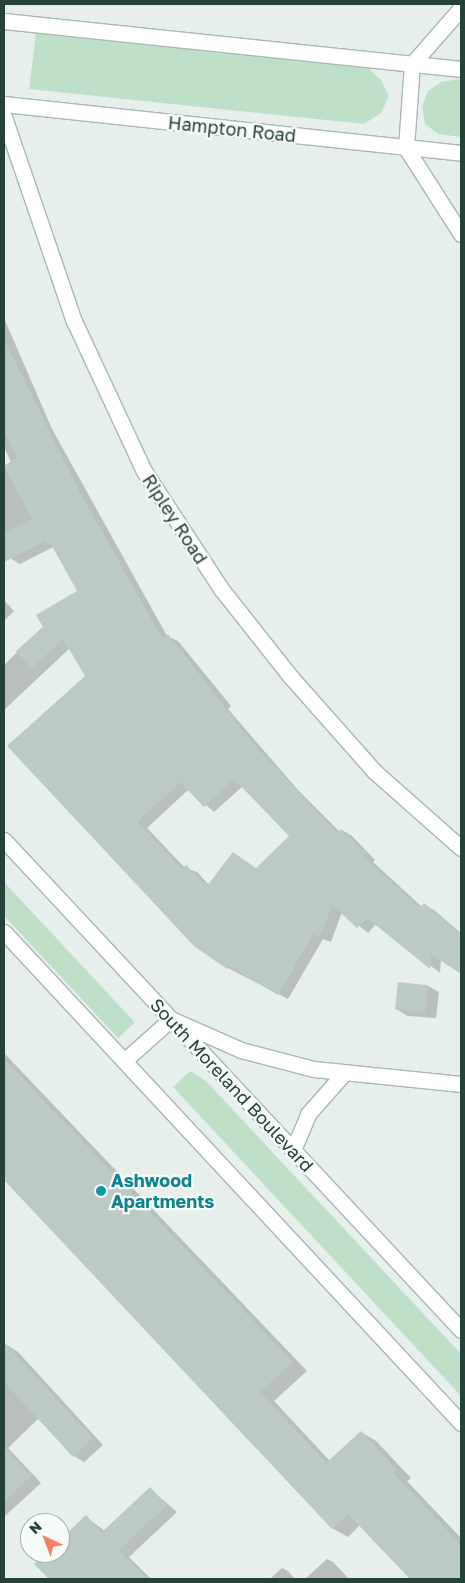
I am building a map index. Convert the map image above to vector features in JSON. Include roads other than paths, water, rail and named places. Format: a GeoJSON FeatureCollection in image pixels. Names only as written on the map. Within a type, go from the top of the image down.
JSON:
{"type":"FeatureCollection","features":[{"type":"Feature","properties":{"kind":"street"},"geometry":{"type":"LineString","coordinates":[[461,8],[412,64],[406,148],[461,234]]}},
{"type":"Feature","properties":{"kind":"street"},"geometry":{"type":"LineString","coordinates":[[4,26],[461,69]]}},
{"type":"Feature","properties":{"kind":"street","name":"Hampton Road"},"geometry":{"type":"LineString","coordinates":[[4,104],[461,153]]}},
{"type":"Feature","properties":{"kind":"street","name":"Ripley Road"},"geometry":{"type":"LineString","coordinates":[[4,117],[74,321],[144,471],[222,590],[290,676],[374,771],[461,848]]}},
{"type":"Feature","properties":{"kind":"street","name":"South Moreland Boulevard"},"geometry":{"type":"LineString","coordinates":[[4,840],[461,1330]]}},
{"type":"Feature","properties":{"kind":"street"},"geometry":{"type":"LineString","coordinates":[[4,932],[461,1423]]}},
{"type":"Feature","properties":{"kind":"street"},"geometry":{"type":"LineString","coordinates":[[124,1061],[171,1019],[241,1050],[314,1069],[461,1084]]}},
{"type":"Feature","properties":{"kind":"street"},"geometry":{"type":"LineString","coordinates":[[293,1150],[308,1114],[345,1072]]}},
{"type":"Feature","properties":{"kind":"place","name":"Ashwood Apartments"},"geometry":{"type":"Point","coordinates":[101,1191]}}]}
